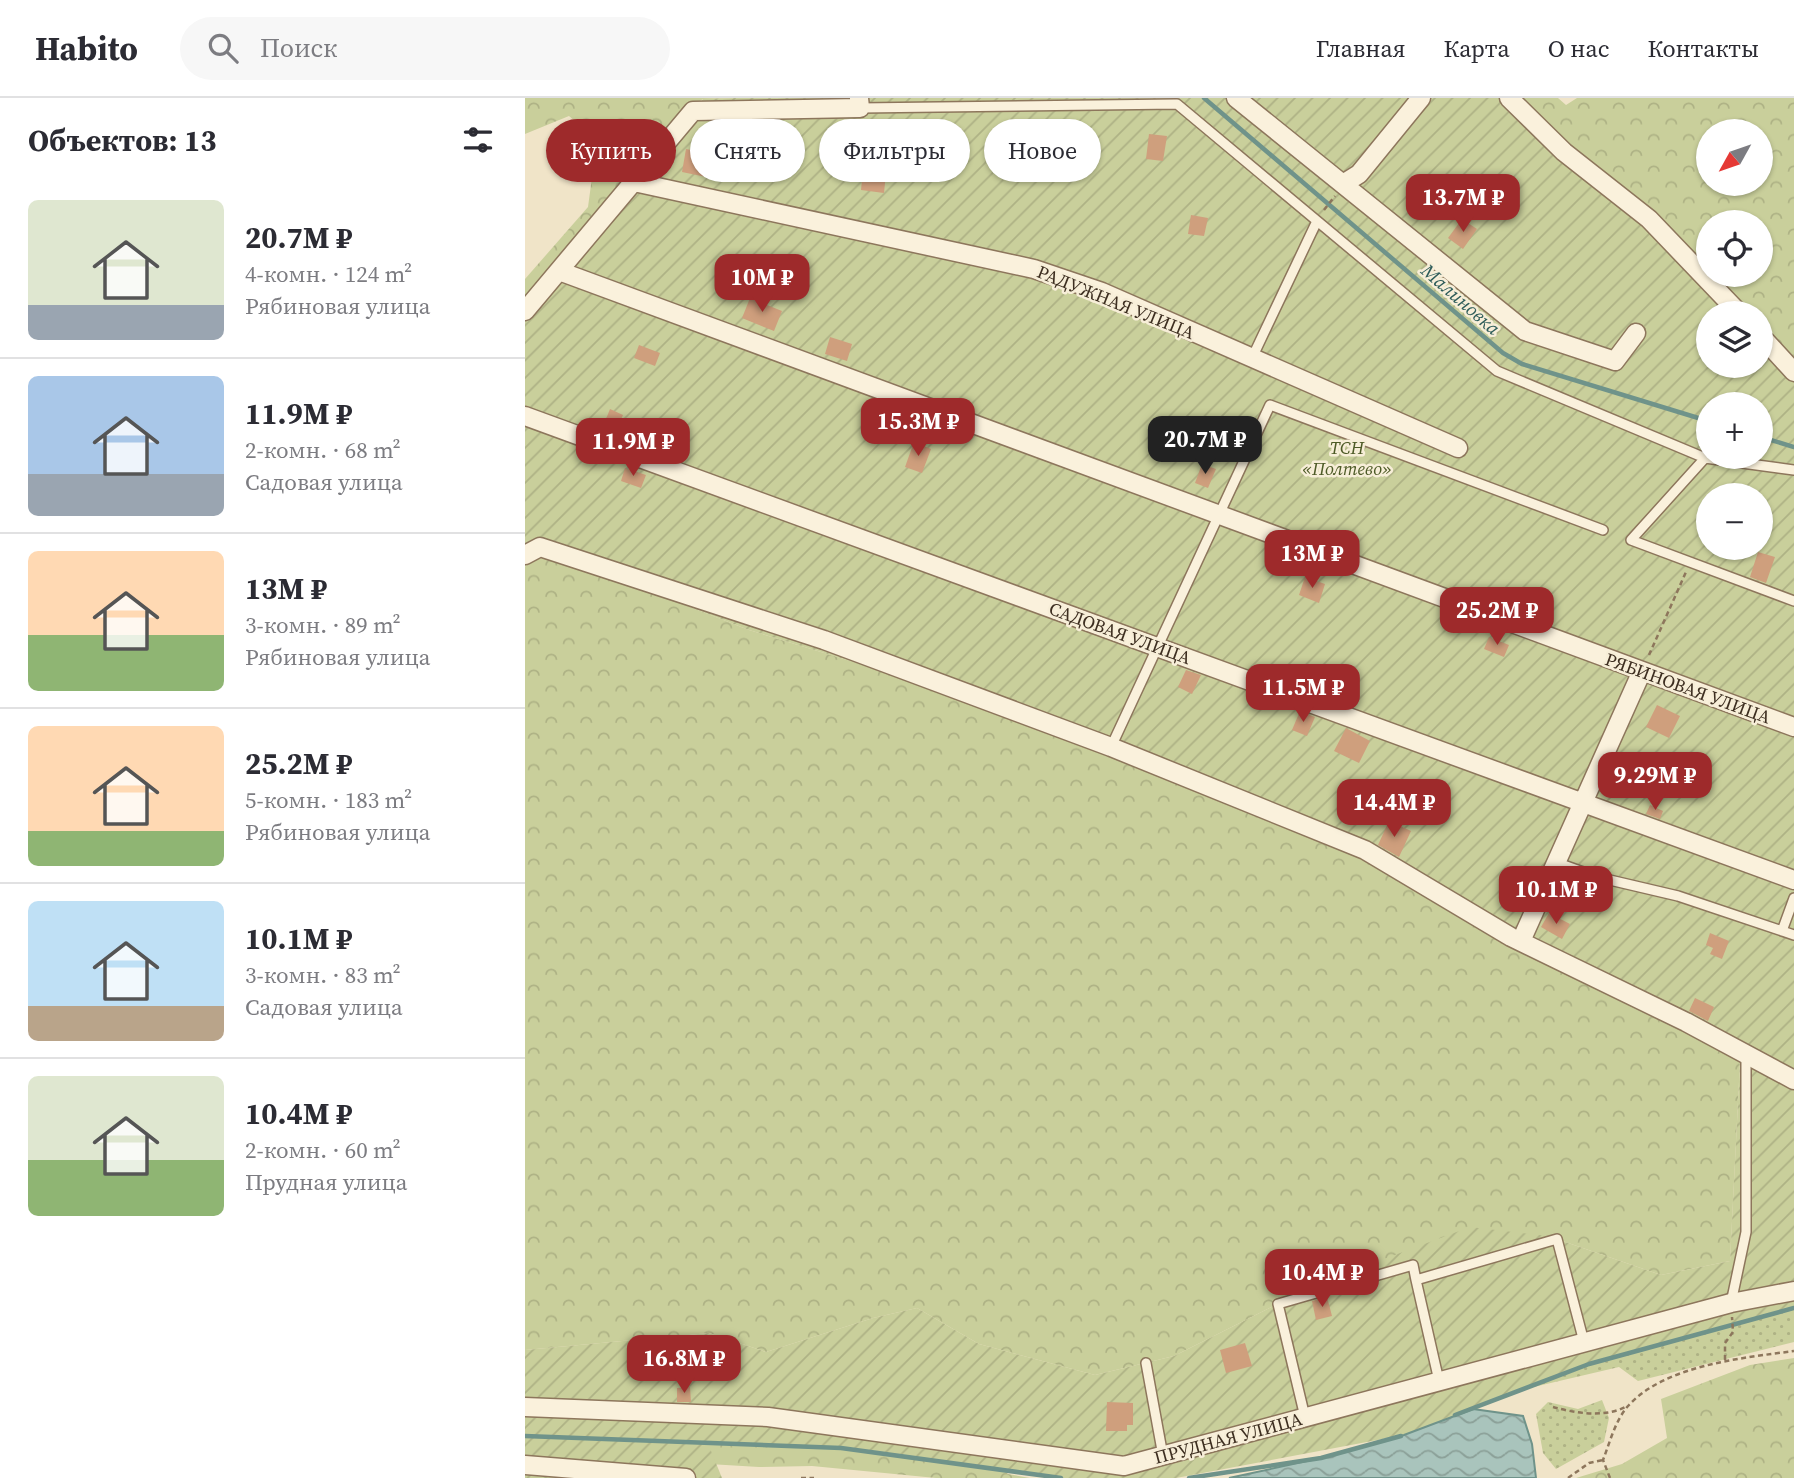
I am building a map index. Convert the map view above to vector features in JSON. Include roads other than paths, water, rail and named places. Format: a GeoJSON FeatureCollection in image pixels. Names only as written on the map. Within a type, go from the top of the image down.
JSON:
{"type":"FeatureCollection","features":[{"type":"Feature","properties":{"kind":"street"},"geometry":{"type":"LineString","coordinates":[[1236,98],[1525,331],[1615,361],[1636,332]]}},
{"type":"Feature","properties":{"kind":"street"},"geometry":{"type":"LineString","coordinates":[[1343,184],[1359,174],[1421,98]]}},
{"type":"Feature","properties":{"kind":"street"},"geometry":{"type":"LineString","coordinates":[[1509,98],[1564,152],[1649,219],[1728,301]]}},
{"type":"Feature","properties":{"kind":"street"},"geometry":{"type":"LineString","coordinates":[[676,131],[693,111],[860,103]]}},
{"type":"Feature","properties":{"kind":"street"},"geometry":{"type":"LineString","coordinates":[[525,311],[633,182]]}},
{"type":"Feature","properties":{"kind":"street","name":"РАДУЖНАЯ УЛИЦА"},"geometry":{"type":"LineString","coordinates":[[639,182],[1034,269],[1103,292],[1458,448]]}},
{"type":"Feature","properties":{"kind":"street","name":"РЯБИНОВАЯ УЛИЦА"},"geometry":{"type":"LineString","coordinates":[[559,271],[1794,727]]}},
{"type":"Feature","properties":{"kind":"street"},"geometry":{"type":"LineString","coordinates":[[1773,349],[1794,372]]}},
{"type":"Feature","properties":{"kind":"street","name":"САДОВАЯ УЛИЦА"},"geometry":{"type":"LineString","coordinates":[[525,416],[1794,880]]}},
{"type":"Feature","properties":{"kind":"street"},"geometry":{"type":"LineString","coordinates":[[525,555],[540,547],[824,640],[1111,747],[1365,849],[1521,941],[1794,1080]]}},
{"type":"Feature","properties":{"kind":"street"},"geometry":{"type":"LineString","coordinates":[[1521,941],[1642,671]]}},
{"type":"Feature","properties":{"kind":"street","name":"ПРУДНАЯ УЛИЦА"},"geometry":{"type":"LineString","coordinates":[[525,1407],[768,1417],[1124,1466],[1584,1342],[1732,1309],[1794,1291]]}},
{"type":"Feature","properties":{"kind":"street"},"geometry":{"type":"LineString","coordinates":[[525,1465],[686,1478]]}},
{"type":"Feature","properties":{"kind":"lane"},"geometry":{"type":"LineString","coordinates":[[860,103],[1177,104],[1497,371],[1696,454]]}},
{"type":"Feature","properties":{"kind":"lane"},"geometry":{"type":"LineString","coordinates":[[1252,358],[1317,220]]}},
{"type":"Feature","properties":{"kind":"lane"},"geometry":{"type":"LineString","coordinates":[[1111,747],[1270,405],[1604,530]]}},
{"type":"Feature","properties":{"kind":"lane"},"geometry":{"type":"LineString","coordinates":[[1773,467],[1794,470]]}},
{"type":"Feature","properties":{"kind":"lane"},"geometry":{"type":"LineString","coordinates":[[1696,468],[1631,540],[1794,601]]}},
{"type":"Feature","properties":{"kind":"lane"},"geometry":{"type":"LineString","coordinates":[[1555,862],[1618,883],[1678,896],[1794,935]]}},
{"type":"Feature","properties":{"kind":"lane"},"geometry":{"type":"LineString","coordinates":[[1782,931],[1794,898]]}},
{"type":"Feature","properties":{"kind":"lane"},"geometry":{"type":"LineString","coordinates":[[1732,1309],[1746,1232],[1746,1054]]}},
{"type":"Feature","properties":{"kind":"lane"},"geometry":{"type":"LineString","coordinates":[[1416,1280],[1557,1239],[1584,1342]]}},
{"type":"Feature","properties":{"kind":"lane"},"geometry":{"type":"LineString","coordinates":[[1305,1417],[1278,1304],[1413,1265],[1439,1381]]}},
{"type":"Feature","properties":{"kind":"lane"},"geometry":{"type":"LineString","coordinates":[[1146,1363],[1163,1456]]}},
{"type":"Feature","properties":{"kind":"water"},"geometry":{"type":"Polygon","coordinates":[[[1473,1409],[1523,1416],[1532,1444],[1536,1478],[1229,1478],[1321,1458],[1404,1435],[1473,1409]]]}},
{"type":"Feature","properties":{"kind":"waterway","name":"Малиновка"},"geometry":{"type":"LineString","coordinates":[[1204,98],[1503,353],[1522,364],[1696,417]]}},
{"type":"Feature","properties":{"kind":"waterway","name":"Малиновка"},"geometry":{"type":"LineString","coordinates":[[1773,441],[1794,447]]}},
{"type":"Feature","properties":{"kind":"waterway"},"geometry":{"type":"LineString","coordinates":[[1455,1415],[1589,1364],[1794,1308]]}},
{"type":"Feature","properties":{"kind":"waterway"},"geometry":{"type":"LineString","coordinates":[[525,1436],[841,1448],[1061,1478]]}},
{"type":"Feature","properties":{"kind":"waterway"},"geometry":{"type":"LineString","coordinates":[[1189,1478],[1321,1458],[1401,1436]]}},
{"type":"Feature","properties":{"kind":"park label","name":"ТСН «Полтево»"},"geometry":{"type":"Point","coordinates":[1347,457]}}]}
